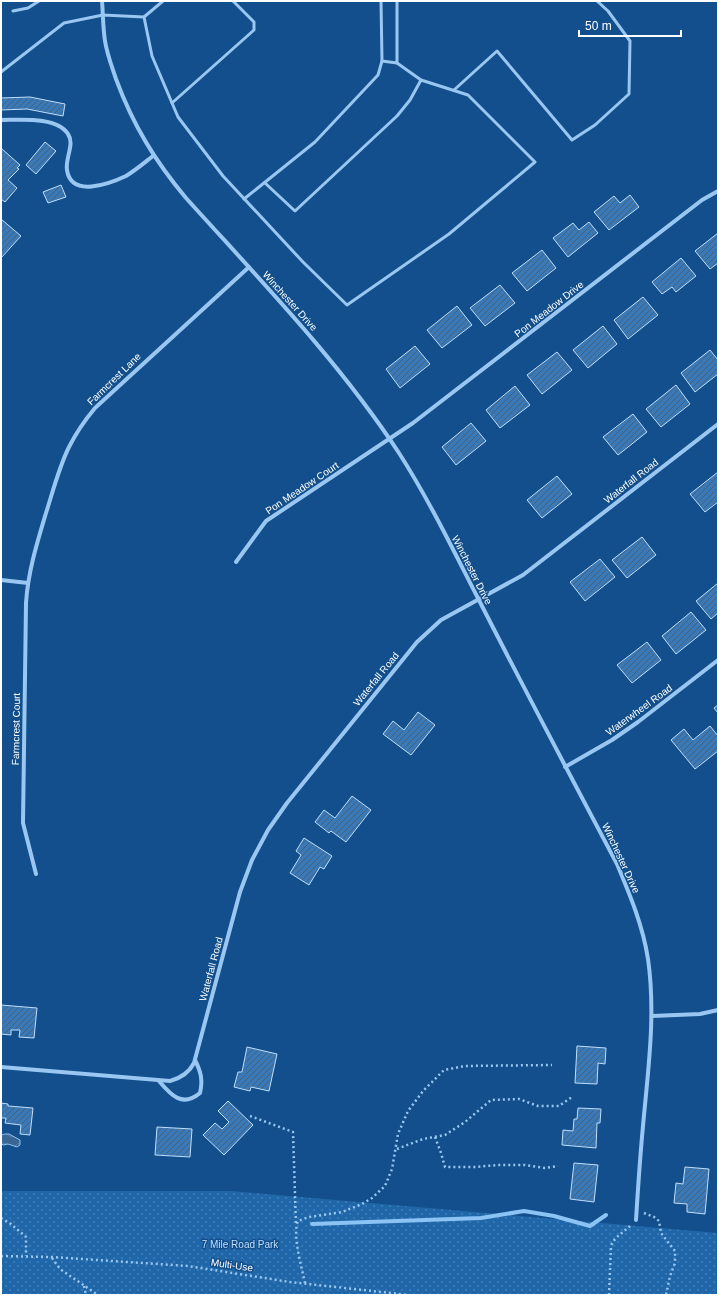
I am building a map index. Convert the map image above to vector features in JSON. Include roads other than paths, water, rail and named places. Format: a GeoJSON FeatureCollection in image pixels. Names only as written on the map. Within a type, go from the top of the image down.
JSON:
{"type":"FeatureCollection","features":[{"type":"Feature","properties":{"kind":"street","name":"Winchester Drive"},"geometry":{"type":"LineString","coordinates":[[102,1],[105,42],[116,78],[131,115],[153,156],[186,198],[336,366],[400,454],[439,522],[478,600],[617,864],[635,910],[644,941],[648,958],[651,989],[651,1048],[639,1162],[636,1220]]}},
{"type":"Feature","properties":{"kind":"street"},"geometry":{"type":"LineString","coordinates":[[1,120],[42,120],[57,125],[68,133],[70,142],[67,171],[72,182],[77,185],[91,187],[125,176],[153,156]]}},
{"type":"Feature","properties":{"kind":"street","name":"Pon Meadow Drive"},"geometry":{"type":"LineString","coordinates":[[389,439],[419,418],[702,200],[718,191]]}},
{"type":"Feature","properties":{"kind":"street","name":"Farmcrest Lane"},"geometry":{"type":"LineString","coordinates":[[28,582],[33,554],[61,466],[69,447],[82,425],[106,397],[249,267]]}},
{"type":"Feature","properties":{"kind":"street","name":"Waterfall Road"},"geometry":{"type":"LineString","coordinates":[[1,1067],[158,1081],[170,1081],[184,1076],[192,1067],[195,1060],[240,892],[252,860],[268,830],[287,802],[417,642],[441,620],[523,575],[718,424]]}},
{"type":"Feature","properties":{"kind":"street","name":"Pon Meadow Court"},"geometry":{"type":"LineString","coordinates":[[236,562],[266,521],[389,439]]}},
{"type":"Feature","properties":{"kind":"street"},"geometry":{"type":"LineString","coordinates":[[1,580],[28,582]]}},
{"type":"Feature","properties":{"kind":"street","name":"Farmcrest Court"},"geometry":{"type":"LineString","coordinates":[[28,582],[23,824],[36,874]]}},
{"type":"Feature","properties":{"kind":"street","name":"Waterwheel Road"},"geometry":{"type":"LineString","coordinates":[[565,767],[612,740],[638,722],[718,660]]}},
{"type":"Feature","properties":{"kind":"street"},"geometry":{"type":"LineString","coordinates":[[652,1016],[700,1014],[718,1010]]}},
{"type":"Feature","properties":{"kind":"street"},"geometry":{"type":"LineString","coordinates":[[158,1081],[172,1095],[183,1100],[193,1099],[200,1093],[202,1083],[202,1074],[195,1060]]}},
{"type":"Feature","properties":{"kind":"lane"},"geometry":{"type":"LineString","coordinates":[[13,11],[28,8],[39,1]]}},
{"type":"Feature","properties":{"kind":"lane"},"geometry":{"type":"LineString","coordinates":[[1,72],[64,23],[103,15],[144,17],[163,1]]}},
{"type":"Feature","properties":{"kind":"lane"},"geometry":{"type":"LineString","coordinates":[[172,104],[254,30],[254,22],[234,1]]}},
{"type":"Feature","properties":{"kind":"lane"},"geometry":{"type":"LineString","coordinates":[[244,199],[315,142],[378,75],[382,61],[381,1]]}},
{"type":"Feature","properties":{"kind":"lane"},"geometry":{"type":"LineString","coordinates":[[397,1],[397,63]]}},
{"type":"Feature","properties":{"kind":"lane"},"geometry":{"type":"LineString","coordinates":[[454,90],[497,51],[572,140],[595,125],[629,94],[630,41],[608,11],[598,1]]}},
{"type":"Feature","properties":{"kind":"lane"},"geometry":{"type":"LineString","coordinates":[[144,17],[152,56],[178,117],[223,176],[303,262],[347,305],[449,234],[535,162],[468,94],[421,80],[397,63],[382,61]]}},
{"type":"Feature","properties":{"kind":"lane"},"geometry":{"type":"LineString","coordinates":[[265,183],[295,211],[397,116],[410,100],[421,80]]}},
{"type":"Feature","properties":{"kind":"water"},"geometry":{"type":"Polygon","coordinates":[[[9,1134],[20,1140],[20,1145],[17,1147],[8,1144],[3,1145],[1,1143],[1,1135],[9,1134]]]}},
{"type":"Feature","properties":{"kind":"waterway"},"geometry":{"type":"LineString","coordinates":[[312,1224],[481,1218],[524,1211],[554,1216],[590,1226],[606,1215]]}},
{"type":"Feature","properties":{"kind":"park label","name":"7 Mile Road Park"},"geometry":{"type":"Point","coordinates":[240,1244]}}]}
